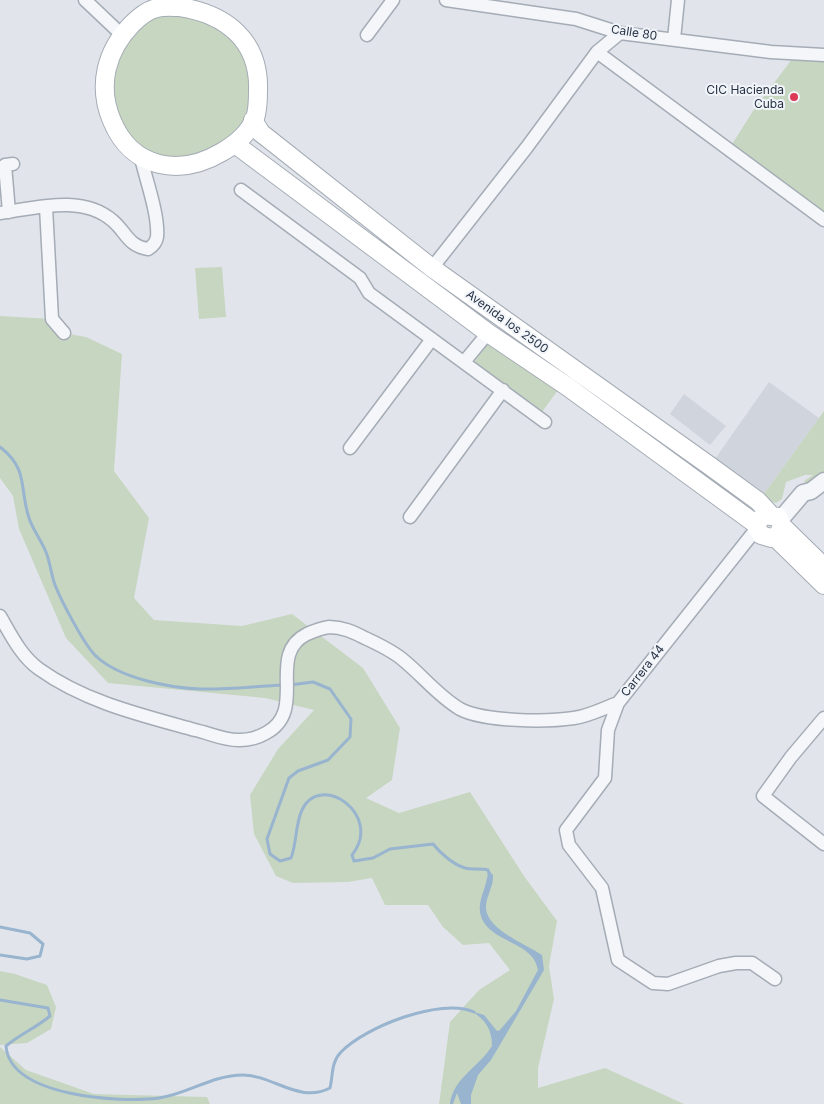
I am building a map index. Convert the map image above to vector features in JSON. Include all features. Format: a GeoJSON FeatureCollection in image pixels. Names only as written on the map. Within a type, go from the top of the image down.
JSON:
{"type":"FeatureCollection","features":[{"type":"Feature","properties":{"kind":"main road"},"geometry":{"type":"LineString","coordinates":[[144,6],[156,8],[180,7],[196,10],[221,20],[241,37],[252,55],[258,81],[258,105],[253,120],[235,144],[196,164],[178,167],[158,165],[141,158],[128,146],[115,128],[109,113],[104,92],[111,51],[136,20],[144,6]]}},
{"type":"Feature","properties":{"kind":"main road","name":"Avenida los 2500"},"geometry":{"type":"LineString","coordinates":[[253,120],[262,133],[270,140],[432,268],[758,501],[824,585]]}},
{"type":"Feature","properties":{"kind":"main road","name":"Avenida los 2500"},"geometry":{"type":"LineString","coordinates":[[235,144],[488,333],[773,522],[824,568]]}},
{"type":"Feature","properties":{"kind":"street"},"geometry":{"type":"LineString","coordinates":[[86,0],[122,35]]}},
{"type":"Feature","properties":{"kind":"street"},"geometry":{"type":"LineString","coordinates":[[367,35],[393,0]]}},
{"type":"Feature","properties":{"kind":"street","name":"Calle 80"},"geometry":{"type":"LineString","coordinates":[[446,0],[474,2],[576,19],[620,33],[771,52],[824,55]]}},
{"type":"Feature","properties":{"kind":"street"},"geometry":{"type":"LineString","coordinates":[[674,39],[678,0]]}},
{"type":"Feature","properties":{"kind":"street"},"geometry":{"type":"LineString","coordinates":[[432,268],[527,147],[597,52],[620,33]]}},
{"type":"Feature","properties":{"kind":"street"},"geometry":{"type":"LineString","coordinates":[[597,52],[824,220]]}},
{"type":"Feature","properties":{"kind":"street"},"geometry":{"type":"LineString","coordinates":[[13,164],[4,165],[5,212],[71,205],[86,206],[112,220],[128,241],[148,248],[154,245],[157,238],[156,225],[141,158]]}},
{"type":"Feature","properties":{"kind":"street"},"geometry":{"type":"LineString","coordinates":[[241,190],[360,278],[370,293],[545,422]]}},
{"type":"Feature","properties":{"kind":"street"},"geometry":{"type":"LineString","coordinates":[[46,207],[52,319],[64,333]]}},
{"type":"Feature","properties":{"kind":"street"},"geometry":{"type":"LineString","coordinates":[[464,362],[488,333]]}},
{"type":"Feature","properties":{"kind":"street"},"geometry":{"type":"LineString","coordinates":[[350,448],[432,339]]}},
{"type":"Feature","properties":{"kind":"street"},"geometry":{"type":"LineString","coordinates":[[410,517],[503,390]]}},
{"type":"Feature","properties":{"kind":"street","name":"Carrera 44"},"geometry":{"type":"LineString","coordinates":[[774,979],[752,963],[736,963],[719,966],[668,984],[653,982],[618,960],[602,888],[570,845],[566,830],[604,778],[608,730],[618,703],[773,522],[803,493],[812,490],[824,482]]}},
{"type":"Feature","properties":{"kind":"street"},"geometry":{"type":"LineString","coordinates":[[0,616],[17,646],[37,667],[66,686],[90,698],[239,740],[266,733],[285,716],[289,694],[286,679],[288,660],[292,648],[302,637],[328,627],[348,629],[387,648],[402,659],[442,696],[460,708],[476,715],[505,720],[575,718],[618,703]]}},
{"type":"Feature","properties":{"kind":"street"},"geometry":{"type":"LineString","coordinates":[[824,718],[790,757],[763,796],[824,844]]}},
{"type":"Feature","properties":{"kind":"shaded area"},"geometry":{"type":"Polygon","coordinates":[[[769,382],[819,418],[761,498],[710,466],[769,382]]]}},
{"type":"Feature","properties":{"kind":"shaded area"},"geometry":{"type":"Polygon","coordinates":[[[684,394],[726,426],[710,445],[670,414],[684,394]]]}},
{"type":"Feature","properties":{"kind":"green space"},"geometry":{"type":"Polygon","coordinates":[[[196,10],[252,55],[255,117],[213,157],[141,158],[104,92],[136,20],[196,10]]]}},
{"type":"Feature","properties":{"kind":"green space"},"geometry":{"type":"Polygon","coordinates":[[[824,55],[824,220],[729,149],[753,111],[792,59],[824,55]]]}},
{"type":"Feature","properties":{"kind":"green space"},"geometry":{"type":"Polygon","coordinates":[[[222,267],[226,317],[199,319],[195,268],[222,267]]]}},
{"type":"Feature","properties":{"kind":"green space"},"geometry":{"type":"Polygon","coordinates":[[[0,316],[52,319],[64,333],[86,337],[122,354],[114,471],[149,518],[134,598],[154,620],[242,626],[292,614],[363,668],[400,728],[392,780],[366,798],[399,813],[470,792],[524,876],[557,921],[549,966],[554,999],[538,1068],[538,1088],[605,1068],[684,1104],[439,1104],[450,1022],[479,990],[510,970],[489,943],[463,945],[443,927],[428,905],[385,905],[372,878],[348,882],[293,883],[276,876],[254,834],[250,795],[278,749],[314,710],[265,698],[108,683],[66,638],[19,529],[13,496],[0,478],[0,316]]]}},
{"type":"Feature","properties":{"kind":"green space"},"geometry":{"type":"Polygon","coordinates":[[[490,340],[558,390],[542,412],[473,364],[490,340]]]}},
{"type":"Feature","properties":{"kind":"green space"},"geometry":{"type":"Polygon","coordinates":[[[824,411],[824,474],[811,491],[804,481],[813,475],[805,475],[786,482],[782,499],[776,503],[761,498],[824,411]]]}},
{"type":"Feature","properties":{"kind":"green space"},"geometry":{"type":"Polygon","coordinates":[[[0,971],[47,985],[56,1007],[51,1029],[27,1043],[0,1045],[0,971]]]}},
{"type":"Feature","properties":{"kind":"green space"},"geometry":{"type":"Polygon","coordinates":[[[0,1047],[26,1070],[94,1094],[207,1097],[210,1104],[0,1104],[0,1047]]]}},
{"type":"Feature","properties":{"kind":"water"},"geometry":{"type":"Polygon","coordinates":[[[488,870],[493,875],[486,905],[488,917],[500,930],[542,955],[544,970],[491,1060],[478,1075],[471,1095],[471,1104],[461,1104],[457,1093],[453,1104],[450,1104],[452,1095],[461,1080],[492,1046],[491,1034],[487,1025],[471,1011],[484,1015],[497,1031],[500,1030],[516,1011],[538,970],[535,960],[528,953],[499,936],[484,922],[480,907],[488,870]]]}},
{"type":"Feature","properties":{"kind":"waterway"},"geometry":{"type":"LineString","coordinates":[[0,447],[9,455],[19,471],[29,518],[46,552],[58,592],[80,634],[97,657],[118,671],[174,687],[210,689],[284,685]]}},
{"type":"Feature","properties":{"kind":"waterway"},"geometry":{"type":"LineString","coordinates":[[290,685],[313,682],[330,689],[351,719],[350,737],[328,760],[298,771],[289,778],[267,839],[270,854],[280,861],[291,858],[302,810],[311,799],[322,795],[334,797],[346,803],[355,813],[360,826],[360,840],[352,855],[354,861],[373,858],[390,849],[433,844],[443,855],[456,864],[468,869],[488,870],[489,873]]}},
{"type":"Feature","properties":{"kind":"waterway"},"geometry":{"type":"LineString","coordinates":[[0,927],[30,933],[43,944],[40,956],[27,959],[0,955]]}},
{"type":"Feature","properties":{"kind":"waterway"},"geometry":{"type":"LineString","coordinates":[[0,1000],[48,1008],[50,1016],[6,1046],[12,1063],[26,1076],[46,1086],[69,1093],[119,1099],[170,1096],[210,1081],[243,1075],[265,1079],[297,1091],[319,1092],[330,1088],[335,1060],[341,1052],[352,1042],[367,1033],[385,1024],[424,1011],[460,1008],[474,1012]]}},
{"type":"Feature","properties":{"kind":"place","name":"CIC Hacienda Cuba"},"geometry":{"type":"Point","coordinates":[794,97]}}]}
